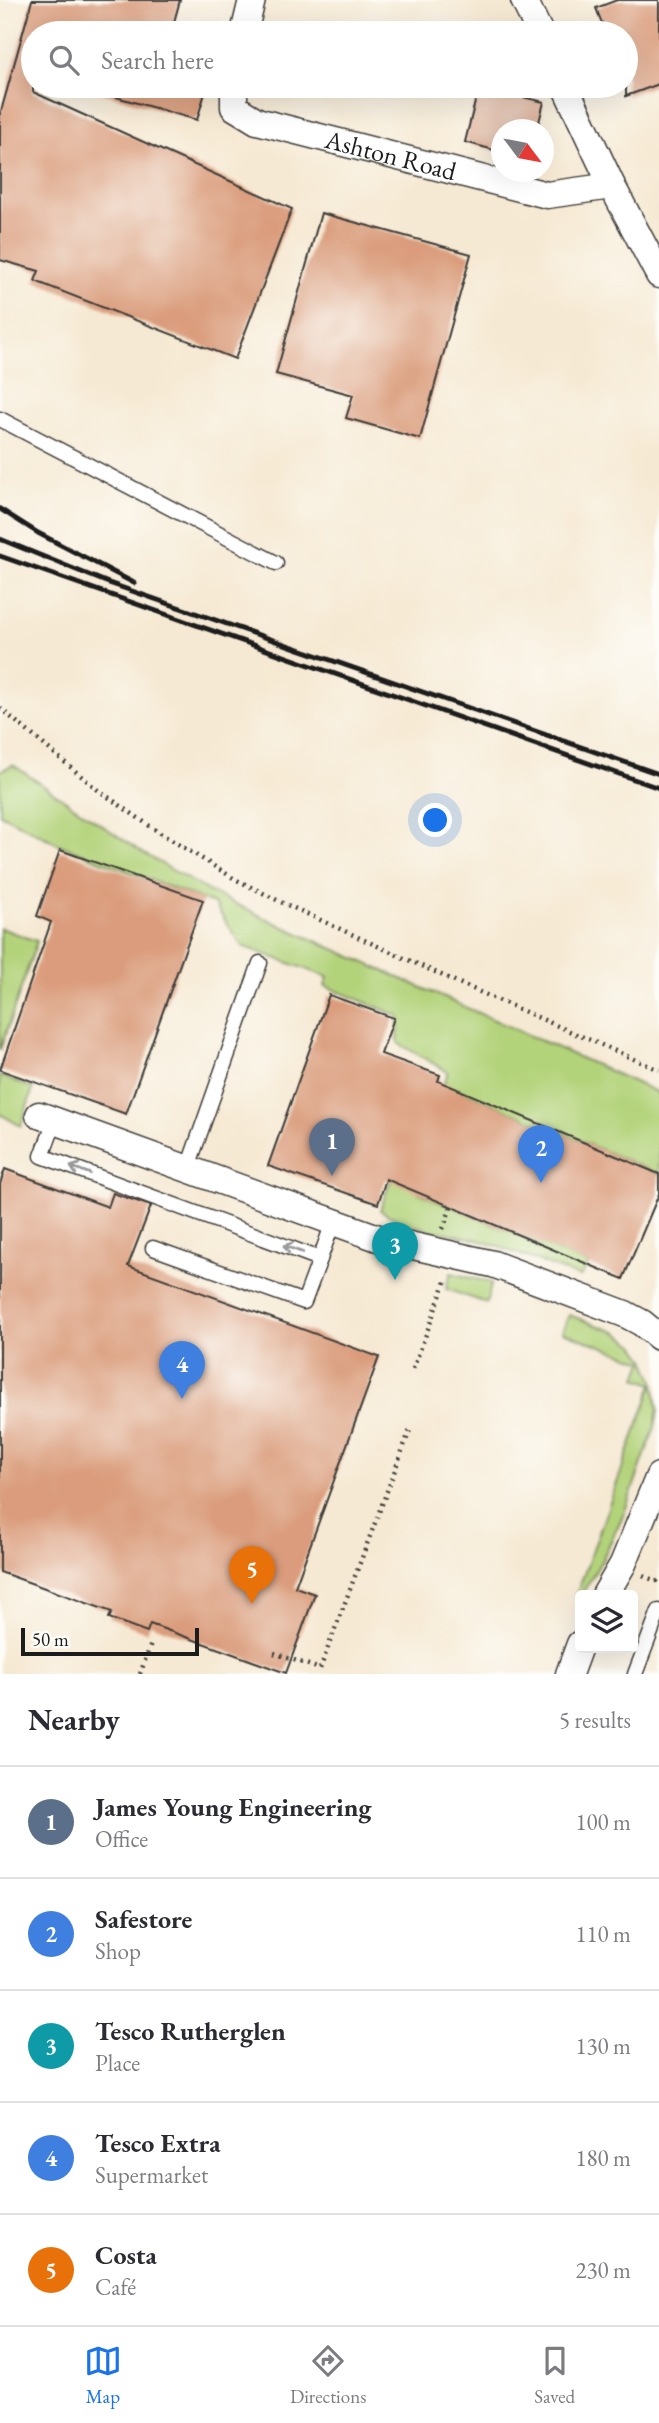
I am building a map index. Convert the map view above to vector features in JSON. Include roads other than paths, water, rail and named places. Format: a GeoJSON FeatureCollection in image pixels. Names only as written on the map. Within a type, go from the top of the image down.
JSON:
{"type":"FeatureCollection","features":[{"type":"Feature","properties":{"kind":"street"},"geometry":{"type":"LineString","coordinates":[[247,21],[252,0]]}},
{"type":"Feature","properties":{"kind":"street"},"geometry":{"type":"LineString","coordinates":[[524,0],[534,21]]}},
{"type":"Feature","properties":{"kind":"street","name":"Ashton Road"},"geometry":{"type":"LineString","coordinates":[[234,98],[234,107],[257,121],[547,195],[612,186]]}},
{"type":"Feature","properties":{"kind":"street"},"geometry":{"type":"LineString","coordinates":[[571,98],[612,186],[659,275]]}},
{"type":"Feature","properties":{"kind":"street"},"geometry":{"type":"LineString","coordinates":[[47,1118],[333,1222],[398,1243],[493,1264],[625,1314],[658,1331]]}},
{"type":"Feature","properties":{"kind":"street"},"geometry":{"type":"LineString","coordinates":[[608,1590],[623,1564],[659,1476]]}},
{"type":"Feature","properties":{"kind":"street"},"geometry":{"type":"LineString","coordinates":[[569,1674],[577,1653]]}},
{"type":"Feature","properties":{"kind":"lane"},"geometry":{"type":"LineString","coordinates":[[0,419],[276,563]]}},
{"type":"Feature","properties":{"kind":"lane"},"geometry":{"type":"LineString","coordinates":[[187,1170],[260,963]]}},
{"type":"Feature","properties":{"kind":"lane"},"geometry":{"type":"LineString","coordinates":[[47,1118],[42,1156],[320,1259]]}},
{"type":"Feature","properties":{"kind":"lane"},"geometry":{"type":"LineString","coordinates":[[153,1248],[304,1302],[333,1222]]}},
{"type":"Feature","properties":{"kind":"lane"},"geometry":{"type":"LineString","coordinates":[[635,1674],[659,1611]]}},
{"type":"Feature","properties":{"kind":"railway"},"geometry":{"type":"LineString","coordinates":[[0,509],[38,533],[134,583]]}},
{"type":"Feature","properties":{"kind":"railway"},"geometry":{"type":"LineString","coordinates":[[0,539],[106,582],[659,774]]}},
{"type":"Feature","properties":{"kind":"railway"},"geometry":{"type":"LineString","coordinates":[[0,556],[659,788]]}},
{"type":"Feature","properties":{"kind":"place","name":"James Young Engineering"},"geometry":{"type":"Point","coordinates":[332,1176]}},
{"type":"Feature","properties":{"kind":"place","name":"Safestore"},"geometry":{"type":"Point","coordinates":[541,1183]}},
{"type":"Feature","properties":{"kind":"place","name":"Tesco Rutherglen"},"geometry":{"type":"Point","coordinates":[395,1280]}},
{"type":"Feature","properties":{"kind":"place","name":"Tesco Extra"},"geometry":{"type":"Point","coordinates":[182,1399]}},
{"type":"Feature","properties":{"kind":"place","name":"Costa"},"geometry":{"type":"Point","coordinates":[252,1604]}}]}
